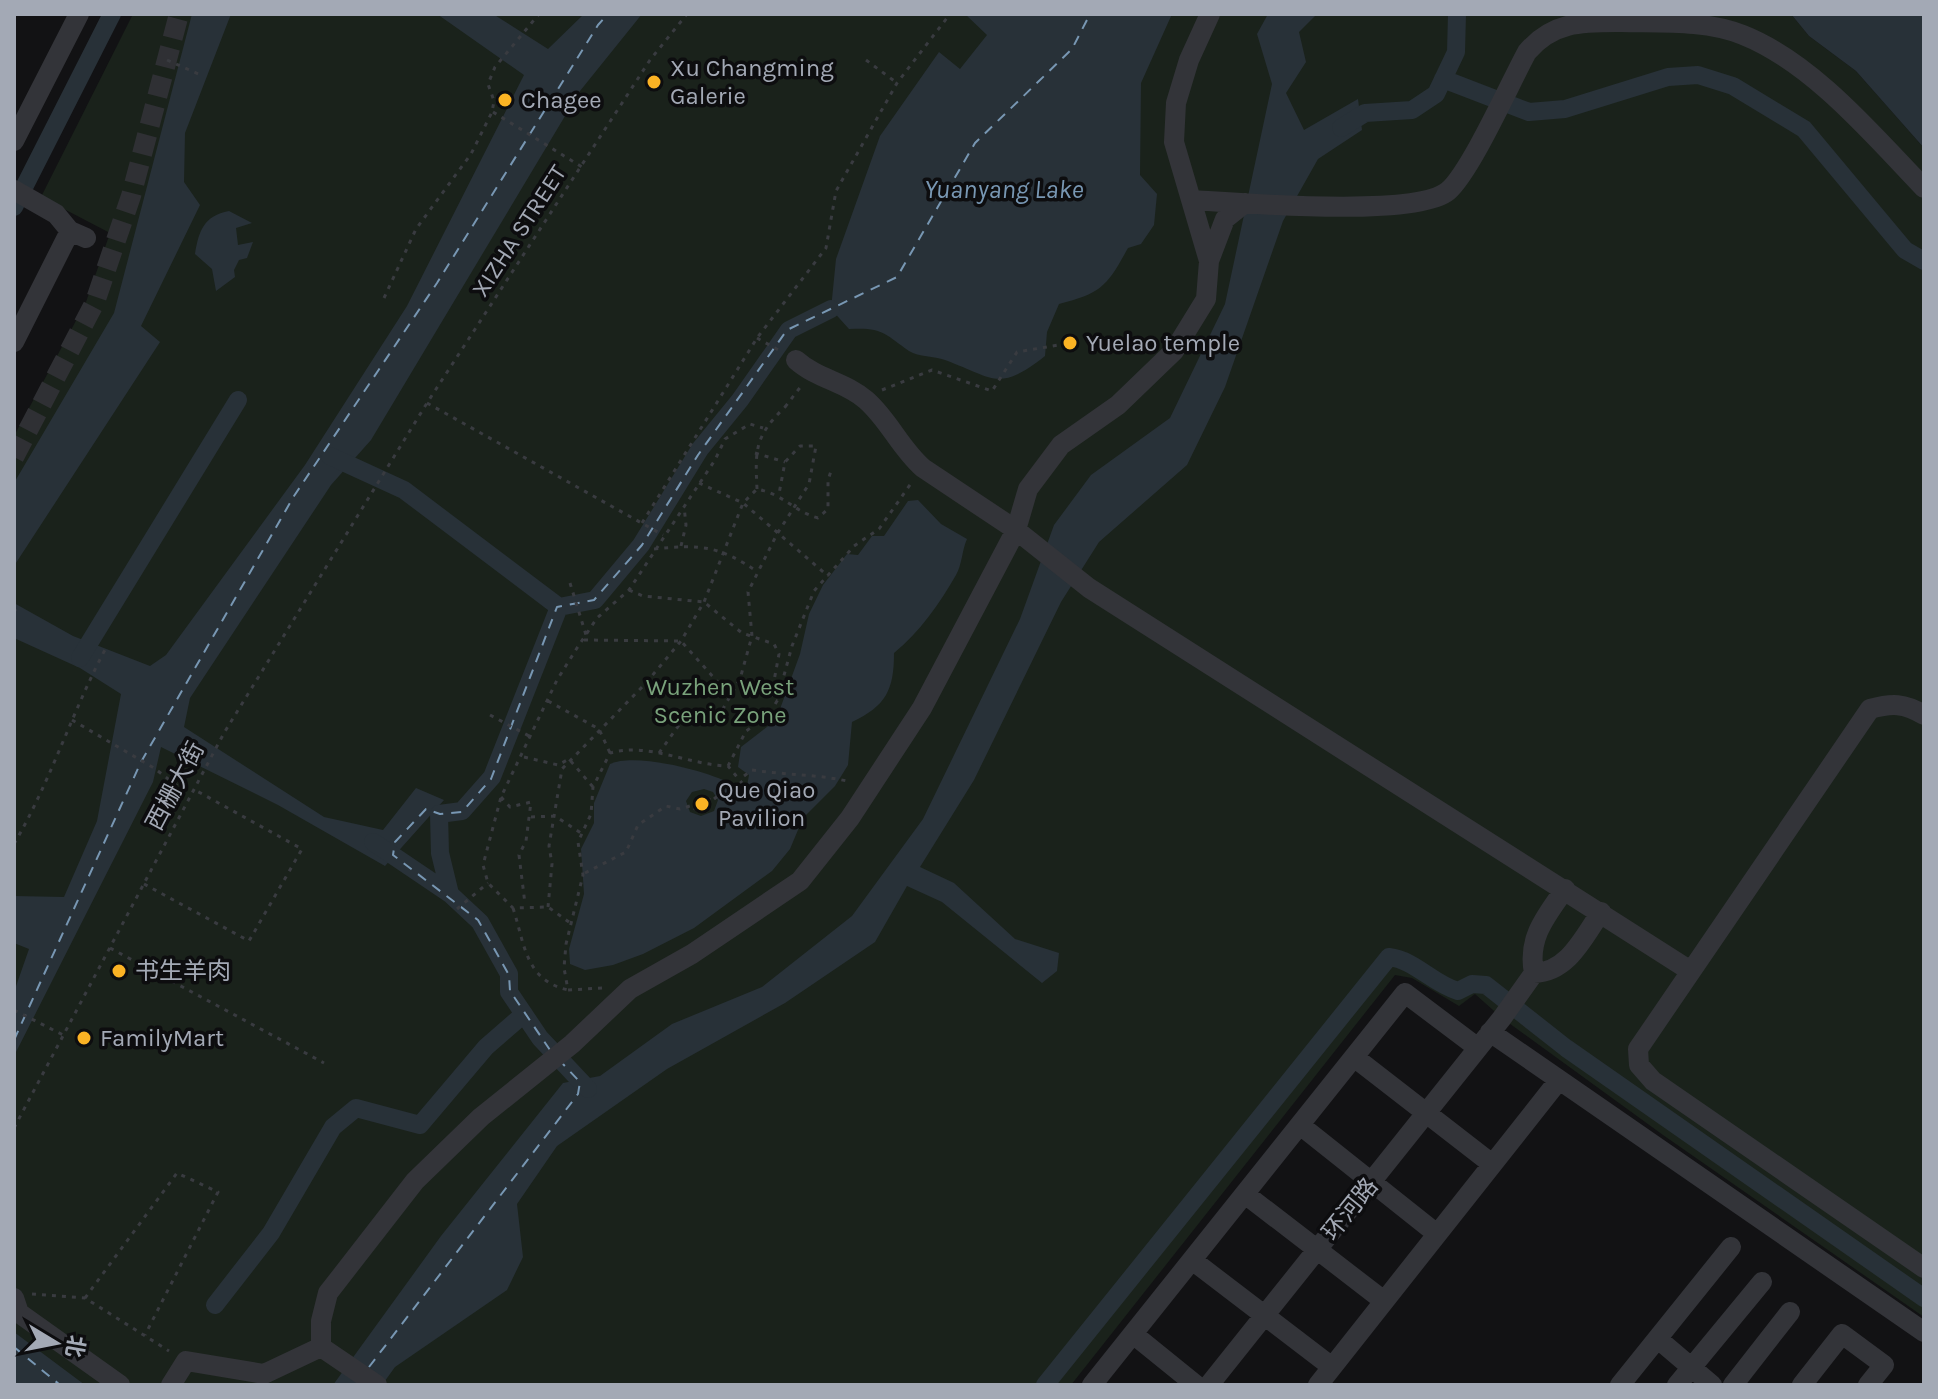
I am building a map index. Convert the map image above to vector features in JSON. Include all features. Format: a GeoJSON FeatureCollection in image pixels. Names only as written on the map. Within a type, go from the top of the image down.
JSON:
{"type":"FeatureCollection","features":[{"type":"Feature","properties":{"kind":"street"},"geometry":{"type":"LineString","coordinates":[[14,141],[79,14]]}},
{"type":"Feature","properties":{"kind":"street"},"geometry":{"type":"LineString","coordinates":[[1209,261],[1174,142],[1176,103],[1189,60],[1210,14]]}},
{"type":"Feature","properties":{"kind":"street"},"geometry":{"type":"LineString","coordinates":[[1192,200],[1392,205],[1437,198],[1461,175],[1518,68],[1538,38],[1572,18],[1611,18],[1720,28],[1766,47],[1842,101],[1924,188]]}},
{"type":"Feature","properties":{"kind":"street"},"geometry":{"type":"LineString","coordinates":[[14,190],[56,214],[78,234],[14,342]]}},
{"type":"Feature","properties":{"kind":"street"},"geometry":{"type":"LineString","coordinates":[[321,1347],[321,1321],[328,1293],[415,1181],[481,1117],[572,1044],[630,989],[692,954],[800,881],[850,818],[922,708],[1016,530],[1028,489],[1061,445],[1118,405],[1174,351],[1206,299],[1209,261],[1225,219],[1245,203]]}},
{"type":"Feature","properties":{"kind":"street"},"geometry":{"type":"LineString","coordinates":[[804,367],[864,398],[888,423],[909,456],[923,468],[1016,530],[1089,588],[1689,970]]}},
{"type":"Feature","properties":{"kind":"street"},"geometry":{"type":"LineString","coordinates":[[1924,715],[1909,706],[1892,703],[1870,709],[1689,970],[1638,1049],[1639,1065],[1653,1081],[1924,1268]]}},
{"type":"Feature","properties":{"kind":"street"},"geometry":{"type":"LineString","coordinates":[[1565,889],[1538,927],[1531,958],[1534,973],[1551,972],[1565,961],[1601,912]]}},
{"type":"Feature","properties":{"kind":"street","name":"环河路"},"geometry":{"type":"LineString","coordinates":[[1209,1385],[1490,1033],[1534,973]]}},
{"type":"Feature","properties":{"kind":"street"},"geometry":{"type":"LineString","coordinates":[[1092,1385],[1405,993],[1490,1033],[1924,1332]]}},
{"type":"Feature","properties":{"kind":"street"},"geometry":{"type":"LineString","coordinates":[[1354,1057],[1492,1164]]}},
{"type":"Feature","properties":{"kind":"street"},"geometry":{"type":"LineString","coordinates":[[1318,1385],[1559,1080]]}},
{"type":"Feature","properties":{"kind":"street"},"geometry":{"type":"LineString","coordinates":[[1300,1125],[1437,1234]]}},
{"type":"Feature","properties":{"kind":"street"},"geometry":{"type":"LineString","coordinates":[[1245,1194],[1384,1301]]}},
{"type":"Feature","properties":{"kind":"street"},"geometry":{"type":"LineString","coordinates":[[1620,1385],[1731,1247]]}},
{"type":"Feature","properties":{"kind":"street"},"geometry":{"type":"LineString","coordinates":[[1192,1260],[1332,1367]]}},
{"type":"Feature","properties":{"kind":"street"},"geometry":{"type":"LineString","coordinates":[[1677,1385],[1762,1282]]}},
{"type":"Feature","properties":{"kind":"street"},"geometry":{"type":"LineString","coordinates":[[21,1296],[19,1313],[120,1385]]}},
{"type":"Feature","properties":{"kind":"street"},"geometry":{"type":"LineString","coordinates":[[1733,1385],[1790,1312]]}},
{"type":"Feature","properties":{"kind":"street"},"geometry":{"type":"LineString","coordinates":[[1133,1334],[1196,1385]]}},
{"type":"Feature","properties":{"kind":"street"},"geometry":{"type":"LineString","coordinates":[[1802,1385],[1842,1334],[1884,1365],[1868,1385]]}},
{"type":"Feature","properties":{"kind":"street"},"geometry":{"type":"LineString","coordinates":[[1658,1339],[1712,1385]]}},
{"type":"Feature","properties":{"kind":"street"},"geometry":{"type":"LineString","coordinates":[[171,1385],[186,1361],[264,1374],[321,1347]]}},
{"type":"Feature","properties":{"kind":"street"},"geometry":{"type":"LineString","coordinates":[[321,1347],[377,1385]]}},
{"type":"Feature","properties":{"kind":"path"},"geometry":{"type":"LineString","coordinates":[[384,298],[416,229],[471,154],[492,112],[494,101],[488,84],[495,67],[539,14]]}},
{"type":"Feature","properties":{"kind":"path","name":"XIZHA STREET"},"geometry":{"type":"LineString","coordinates":[[385,471],[650,60],[687,14]]}},
{"type":"Feature","properties":{"kind":"path"},"geometry":{"type":"LineString","coordinates":[[642,523],[757,338],[826,248],[836,191],[897,83],[950,14]]}},
{"type":"Feature","properties":{"kind":"path"},"geometry":{"type":"LineString","coordinates":[[167,60],[203,76]]}},
{"type":"Feature","properties":{"kind":"path"},"geometry":{"type":"LineString","coordinates":[[866,60],[897,83]]}},
{"type":"Feature","properties":{"kind":"path"},"geometry":{"type":"LineString","coordinates":[[492,112],[582,167]]}},
{"type":"Feature","properties":{"kind":"path"},"geometry":{"type":"LineString","coordinates":[[548,907],[552,864],[549,846],[562,769],[646,683],[681,641],[704,602],[743,503],[757,489],[755,453],[763,428],[784,409],[804,367],[757,338]]}},
{"type":"Feature","properties":{"kind":"path"},"geometry":{"type":"LineString","coordinates":[[864,398],[932,370],[992,391],[1017,352],[1070,343]]}},
{"type":"Feature","properties":{"kind":"path"},"geometry":{"type":"LineString","coordinates":[[427,403],[663,535]]}},
{"type":"Feature","properties":{"kind":"path"},"geometry":{"type":"LineString","coordinates":[[630,989],[568,990],[547,985],[532,969],[513,908],[488,883],[483,865],[501,797],[523,757],[547,701],[582,640],[597,618],[629,590],[697,482],[715,460],[725,439],[750,424],[763,428]]}},
{"type":"Feature","properties":{"kind":"path"},"geometry":{"type":"LineString","coordinates":[[659,754],[689,711],[697,710],[711,717],[720,714],[731,697],[752,636],[748,592],[777,534],[809,484],[816,446],[800,446],[785,462],[779,494]]}},
{"type":"Feature","properties":{"kind":"path"},"geometry":{"type":"LineString","coordinates":[[755,453],[785,462]]}},
{"type":"Feature","properties":{"kind":"path"},"geometry":{"type":"LineString","coordinates":[[757,489],[779,494],[804,514],[818,518],[828,509],[828,480],[832,468]]}},
{"type":"Feature","properties":{"kind":"path"},"geometry":{"type":"LineString","coordinates":[[728,766],[746,731],[768,716],[777,701],[798,629],[814,591],[854,546],[879,529],[923,468]]}},
{"type":"Feature","properties":{"kind":"path","name":"西栅大街"},"geometry":{"type":"LineString","coordinates":[[14,1128],[224,733],[385,471]]}},
{"type":"Feature","properties":{"kind":"path"},"geometry":{"type":"LineString","coordinates":[[697,482],[743,503],[828,576]]}},
{"type":"Feature","properties":{"kind":"path"},"geometry":{"type":"LineString","coordinates":[[681,546],[686,525],[684,504]]}},
{"type":"Feature","properties":{"kind":"path"},"geometry":{"type":"LineString","coordinates":[[654,549],[681,546],[726,551],[758,572]]}},
{"type":"Feature","properties":{"kind":"path"},"geometry":{"type":"LineString","coordinates":[[570,583],[586,635]]}},
{"type":"Feature","properties":{"kind":"path"},"geometry":{"type":"LineString","coordinates":[[629,590],[643,596],[704,602],[742,633],[774,644],[779,654],[771,697],[777,701]]}},
{"type":"Feature","properties":{"kind":"path"},"geometry":{"type":"LineString","coordinates":[[582,640],[681,641],[731,697]]}},
{"type":"Feature","properties":{"kind":"path"},"geometry":{"type":"LineString","coordinates":[[14,844],[39,801],[83,690],[107,646]]}},
{"type":"Feature","properties":{"kind":"path"},"geometry":{"type":"LineString","coordinates":[[547,701],[599,729],[610,753]]}},
{"type":"Feature","properties":{"kind":"path"},"geometry":{"type":"LineString","coordinates":[[490,715],[531,737]]}},
{"type":"Feature","properties":{"kind":"path"},"geometry":{"type":"LineString","coordinates":[[72,720],[106,737],[190,796]]}},
{"type":"Feature","properties":{"kind":"path"},"geometry":{"type":"LineString","coordinates":[[568,990],[564,968],[569,922],[583,875],[578,842],[591,814],[593,787],[610,753],[627,748],[708,766],[728,766]]}},
{"type":"Feature","properties":{"kind":"path"},"geometry":{"type":"LineString","coordinates":[[523,757],[558,765],[569,759]]}},
{"type":"Feature","properties":{"kind":"path"},"geometry":{"type":"LineString","coordinates":[[569,759],[593,787]]}},
{"type":"Feature","properties":{"kind":"path"},"geometry":{"type":"LineString","coordinates":[[728,766],[742,783]]}},
{"type":"Feature","properties":{"kind":"path"},"geometry":{"type":"LineString","coordinates":[[744,776],[752,770],[791,776],[813,774],[847,781]]}},
{"type":"Feature","properties":{"kind":"path"},"geometry":{"type":"LineString","coordinates":[[714,799],[735,782]]}},
{"type":"Feature","properties":{"kind":"path"},"geometry":{"type":"LineString","coordinates":[[144,884],[249,941],[302,849],[194,789]]}},
{"type":"Feature","properties":{"kind":"path"},"geometry":{"type":"LineString","coordinates":[[501,797],[510,807],[531,802],[531,817],[519,855],[525,905]]}},
{"type":"Feature","properties":{"kind":"path"},"geometry":{"type":"LineString","coordinates":[[585,873],[626,852],[638,825],[666,806],[680,809],[690,806]]}},
{"type":"Feature","properties":{"kind":"path"},"geometry":{"type":"LineString","coordinates":[[531,817],[555,816],[581,833]]}},
{"type":"Feature","properties":{"kind":"path"},"geometry":{"type":"LineString","coordinates":[[457,909],[488,883]]}},
{"type":"Feature","properties":{"kind":"path"},"geometry":{"type":"LineString","coordinates":[[513,908],[525,905],[548,907],[569,922]]}},
{"type":"Feature","properties":{"kind":"path"},"geometry":{"type":"LineString","coordinates":[[110,948],[324,1063]]}},
{"type":"Feature","properties":{"kind":"path"},"geometry":{"type":"LineString","coordinates":[[14,1010],[65,1036]]}},
{"type":"Feature","properties":{"kind":"path"},"geometry":{"type":"LineString","coordinates":[[85,1298],[177,1173],[218,1192],[145,1335]]}},
{"type":"Feature","properties":{"kind":"path"},"geometry":{"type":"LineString","coordinates":[[21,1296],[85,1298],[186,1361]]}},
{"type":"Feature","properties":{"kind":"green space","name":"Wuzhen West Scenic Zone"},"geometry":{"type":"Polygon","coordinates":[[[133,14],[1791,14],[1809,36],[1856,71],[1924,148],[1924,1317],[1663,1135],[1502,1018],[1475,994],[1459,1006],[1412,978],[1395,975],[1071,1385],[14,1385],[14,436],[86,302],[110,233],[41,197],[133,14]]]}},
{"type":"Feature","properties":{"kind":"water"},"geometry":{"type":"Polygon","coordinates":[[[192,14],[231,14],[185,133],[184,182],[200,205],[141,326],[160,342],[14,566],[14,483],[114,313],[192,14]]]}},
{"type":"Feature","properties":{"kind":"water"},"geometry":{"type":"Polygon","coordinates":[[[437,14],[493,14],[548,49],[584,14],[642,14],[580,91],[371,440],[331,485],[190,698],[184,727],[324,817],[383,830],[416,788],[444,800],[385,866],[278,805],[161,747],[153,782],[14,1056],[14,992],[29,949],[14,943],[14,896],[64,897],[97,821],[121,694],[80,668],[14,638],[14,603],[73,636],[150,666],[166,655],[305,465],[407,306],[524,75],[437,14]]]}},
{"type":"Feature","properties":{"kind":"water","name":"Yuanyang Lake"},"geometry":{"type":"Polygon","coordinates":[[[965,14],[1172,14],[1141,83],[1140,175],[1157,194],[1154,225],[1141,244],[1128,248],[1102,286],[1085,296],[1059,304],[1047,332],[1045,356],[1016,375],[996,379],[945,360],[913,353],[876,330],[849,329],[831,309],[836,259],[880,136],[939,52],[960,69],[987,35],[965,14]]]}},
{"type":"Feature","properties":{"kind":"water"},"geometry":{"type":"Polygon","coordinates":[[[1268,14],[1317,14],[1299,32],[1306,62],[1286,93],[1304,130],[1358,99],[1362,130],[1318,159],[1283,221],[1225,387],[1187,465],[1099,542],[1061,602],[974,780],[920,867],[954,883],[1015,939],[1059,953],[1057,971],[1042,983],[942,902],[907,886],[875,942],[785,1003],[667,1069],[557,1146],[517,1204],[523,1257],[507,1290],[395,1367],[382,1385],[333,1385],[441,1236],[563,1083],[600,1076],[672,1024],[762,987],[852,916],[923,819],[1020,619],[1054,525],[1091,475],[1170,418],[1225,304],[1272,84],[1257,34],[1268,14]]]}},
{"type":"Feature","properties":{"kind":"water"},"geometry":{"type":"Polygon","coordinates":[[[1791,14],[1924,14],[1924,148],[1856,71],[1809,36],[1791,14]]]}},
{"type":"Feature","properties":{"kind":"water"},"geometry":{"type":"Polygon","coordinates":[[[229,211],[252,223],[236,228],[238,245],[253,242],[247,258],[239,260],[234,270],[235,277],[216,291],[212,269],[195,254],[204,225],[214,216],[229,211]]]}},
{"type":"Feature","properties":{"kind":"water"},"geometry":{"type":"Polygon","coordinates":[[[918,500],[941,524],[967,539],[960,567],[928,617],[894,653],[892,677],[886,695],[873,710],[852,722],[848,765],[835,786],[803,818],[790,849],[772,871],[694,928],[643,954],[613,965],[585,970],[570,964],[569,949],[584,894],[581,849],[594,823],[594,803],[610,764],[638,760],[656,762],[694,770],[739,788],[747,786],[749,775],[738,767],[741,747],[776,720],[800,654],[809,614],[823,585],[847,554],[858,555],[872,536],[884,536],[908,501],[918,500]],[[704,789],[692,792],[686,801],[690,812],[701,816],[714,811],[718,800],[713,792],[704,789]]]}},
{"type":"Feature","properties":{"kind":"water"},"geometry":{"type":"Polygon","coordinates":[[[14,1332],[85,1385],[16,1385],[14,1332]]]}},
{"type":"Feature","properties":{"kind":"building","name":"Que Qiao Pavilion"},"geometry":{"type":"Polygon","coordinates":[[[701,796],[710,799],[708,808],[702,812],[694,809],[695,800],[701,796]]]}},
{"type":"Feature","properties":{"kind":"waterway"},"geometry":{"type":"LineString","coordinates":[[14,207],[112,14]]}},
{"type":"Feature","properties":{"kind":"waterway"},"geometry":{"type":"LineString","coordinates":[[1341,128],[1365,113],[1412,110],[1436,94],[1456,52],[1457,14]]}},
{"type":"Feature","properties":{"kind":"waterway"},"geometry":{"type":"LineString","coordinates":[[1443,79],[1529,112],[1565,109],[1668,77],[1698,75],[1733,86],[1804,129],[1905,250],[1924,261]]}},
{"type":"Feature","properties":{"kind":"waterway"},"geometry":{"type":"LineString","coordinates":[[330,456],[404,490],[559,607],[595,600],[641,545],[700,449],[740,400],[789,330],[831,309]]}},
{"type":"Feature","properties":{"kind":"waterway"},"geometry":{"type":"LineString","coordinates":[[80,658],[238,400]]}},
{"type":"Feature","properties":{"kind":"waterway"},"geometry":{"type":"LineString","coordinates":[[559,607],[492,777],[462,811],[439,814],[440,853],[450,894],[480,922],[509,974],[509,992],[540,1038],[588,1089]]}},
{"type":"Feature","properties":{"kind":"waterway"},"geometry":{"type":"LineString","coordinates":[[373,842],[450,894]]}},
{"type":"Feature","properties":{"kind":"waterway"},"geometry":{"type":"LineString","coordinates":[[1045,1385],[1389,957],[1407,963],[1458,991],[1472,984],[1486,985],[1566,1048],[1924,1298]]}},
{"type":"Feature","properties":{"kind":"waterway"},"geometry":{"type":"LineString","coordinates":[[215,1305],[271,1233],[333,1127],[356,1108],[420,1125],[486,1047],[524,1014]]}},
{"type":"Feature","properties":{"kind":"ferry route"},"geometry":{"type":"LineString","coordinates":[[14,1040],[141,762],[294,496],[437,283],[598,25],[608,14]]}},
{"type":"Feature","properties":{"kind":"ferry route"},"geometry":{"type":"LineString","coordinates":[[550,1050],[510,991],[509,975],[478,920],[393,855],[395,842],[426,809],[440,814],[462,812],[491,779],[557,607],[594,600],[642,545],[698,455],[787,330],[897,277],[975,143],[1072,49],[1090,14]]}},
{"type":"Feature","properties":{"kind":"ferry route"},"geometry":{"type":"LineString","coordinates":[[369,1367],[578,1094],[580,1082],[562,1063]]}},
{"type":"Feature","properties":{"kind":"ferry route"},"geometry":{"type":"LineString","coordinates":[[14,1347],[60,1385]]}},
{"type":"Feature","properties":{"kind":"tunnel"},"geometry":{"type":"LineString","coordinates":[[14,457],[95,302],[131,196],[179,14]]}},
{"type":"Feature","properties":{"kind":"place","name":"Xu Changming Galerie"},"geometry":{"type":"Point","coordinates":[654,82]}},
{"type":"Feature","properties":{"kind":"place","name":"Chagee"},"geometry":{"type":"Point","coordinates":[505,100]}},
{"type":"Feature","properties":{"kind":"place","name":"Yuelao temple"},"geometry":{"type":"Point","coordinates":[1070,343]}},
{"type":"Feature","properties":{"kind":"place","name":"Que Qiao Pavilion"},"geometry":{"type":"Point","coordinates":[702,804]}},
{"type":"Feature","properties":{"kind":"place","name":"书生羊肉"},"geometry":{"type":"Point","coordinates":[119,971]}},
{"type":"Feature","properties":{"kind":"place","name":"FamilyMart"},"geometry":{"type":"Point","coordinates":[84,1038]}}]}
